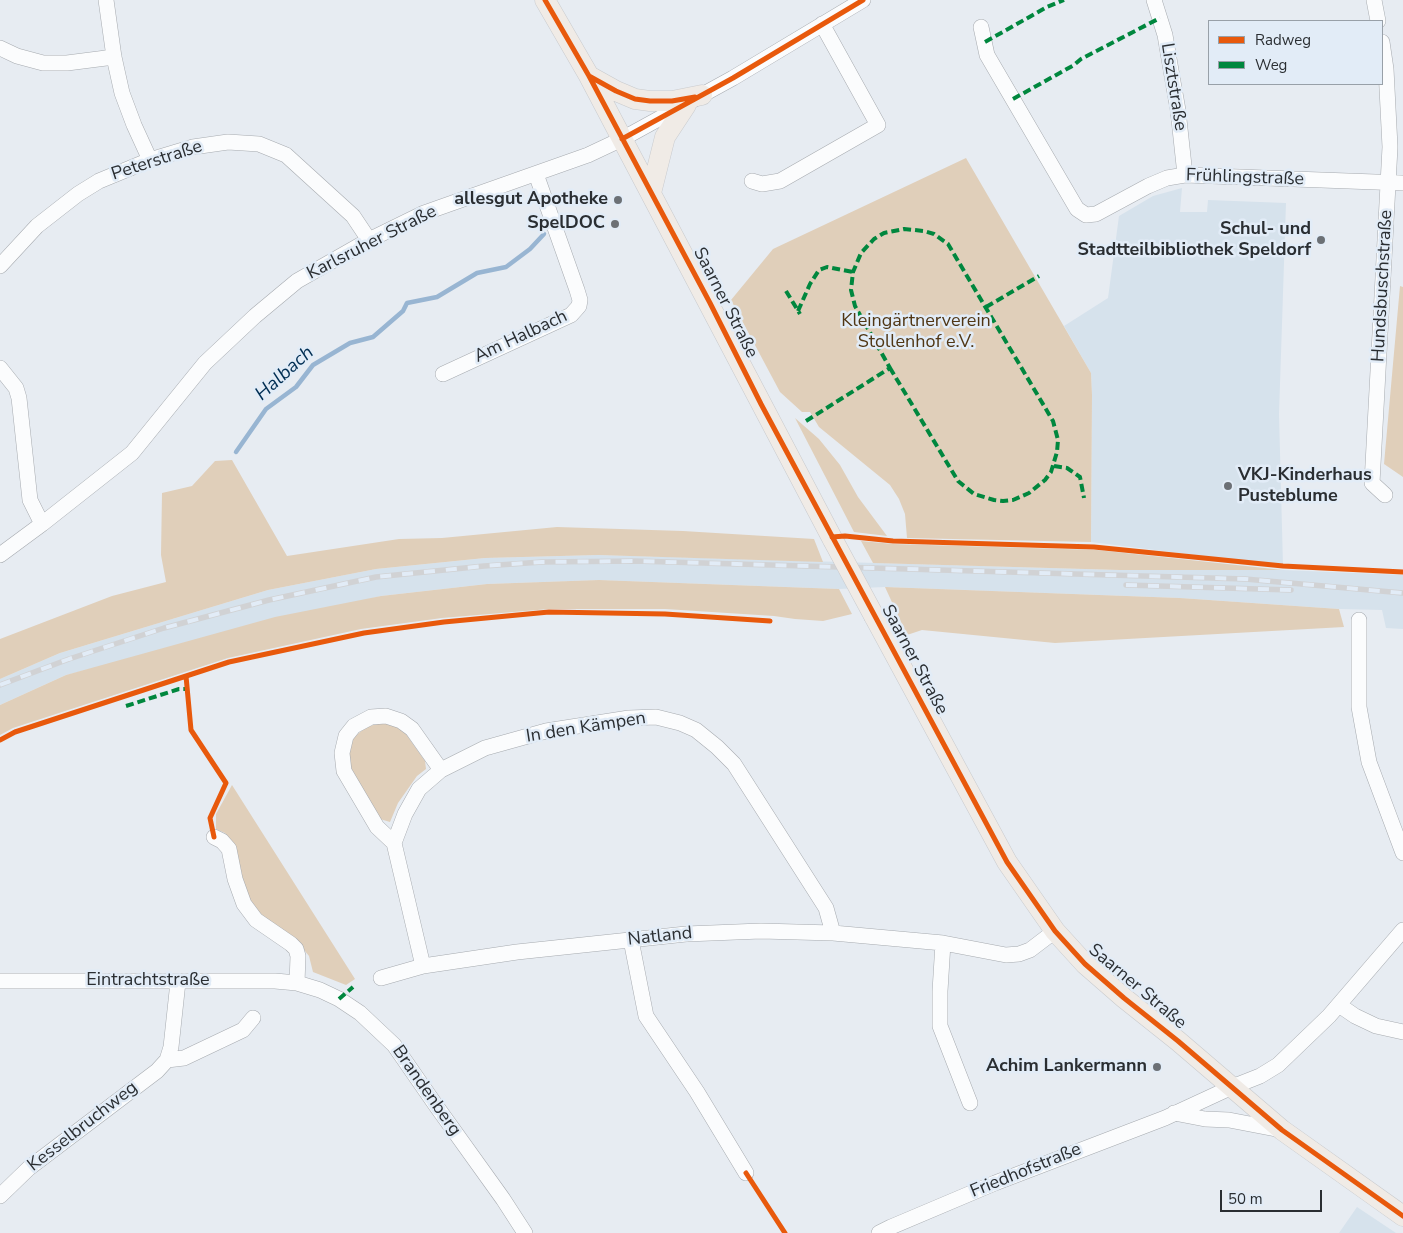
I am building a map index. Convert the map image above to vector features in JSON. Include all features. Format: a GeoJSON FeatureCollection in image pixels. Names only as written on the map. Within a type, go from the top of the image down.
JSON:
{"type":"FeatureCollection","features":[{"type":"Feature","properties":{"kind":"main road","name":"Saarner Straße"},"geometry":{"type":"LineString","coordinates":[[545,0],[590,76],[874,616],[1007,862],[1055,931],[1085,964],[1282,1130],[1403,1216]]}},
{"type":"Feature","properties":{"kind":"main road"},"geometry":{"type":"LineString","coordinates":[[590,76],[616,91],[635,98],[650,101],[694,100]]}},
{"type":"Feature","properties":{"kind":"main road"},"geometry":{"type":"LineString","coordinates":[[651,193],[665,137],[694,100]]}},
{"type":"Feature","properties":{"kind":"street"},"geometry":{"type":"LineString","coordinates":[[106,0],[114,57],[122,93],[150,160]]}},
{"type":"Feature","properties":{"kind":"street","name":"Karlsruher Straße"},"geometry":{"type":"LineString","coordinates":[[0,555],[132,453],[206,363],[255,316],[297,281],[369,240],[424,213],[536,174],[622,139],[694,100],[863,0]]}},
{"type":"Feature","properties":{"kind":"street","name":"Lisztstraße"},"geometry":{"type":"LineString","coordinates":[[1154,0],[1165,35],[1178,110],[1185,175]]}},
{"type":"Feature","properties":{"kind":"street"},"geometry":{"type":"LineString","coordinates":[[1374,0],[1378,20]]}},
{"type":"Feature","properties":{"kind":"street"},"geometry":{"type":"LineString","coordinates":[[752,181],[762,184],[780,182],[878,125],[822,24]]}},
{"type":"Feature","properties":{"kind":"street","name":"Frühlingstraße"},"geometry":{"type":"LineString","coordinates":[[981,27],[987,55],[1077,210],[1086,215],[1096,214],[1167,178],[1185,175],[1396,183]]}},
{"type":"Feature","properties":{"kind":"street"},"geometry":{"type":"LineString","coordinates":[[0,48],[16,56],[43,63],[67,63],[114,57]]}},
{"type":"Feature","properties":{"kind":"street","name":"Hundsbuschstraße"},"geometry":{"type":"LineString","coordinates":[[1383,49],[1387,79],[1390,146],[1396,183],[1372,483],[1385,495]]}},
{"type":"Feature","properties":{"kind":"street","name":"Peterstraße"},"geometry":{"type":"LineString","coordinates":[[0,266],[37,226],[78,194],[99,181],[150,160],[193,146],[228,142],[259,144],[286,155],[354,216],[369,240]]}},
{"type":"Feature","properties":{"kind":"street","name":"Am Halbach"},"geometry":{"type":"LineString","coordinates":[[443,374],[572,315],[579,306],[580,300],[566,257],[536,174]]}},
{"type":"Feature","properties":{"kind":"street"},"geometry":{"type":"LineString","coordinates":[[0,368],[16,388],[30,500],[42,524]]}},
{"type":"Feature","properties":{"kind":"street"},"geometry":{"type":"LineString","coordinates":[[1359,620],[1359,707],[1369,762],[1403,853]]}},
{"type":"Feature","properties":{"kind":"street"},"geometry":{"type":"LineString","coordinates":[[423,966],[394,843],[377,826],[344,771],[342,753],[346,736],[354,726],[371,717],[386,716],[401,721],[412,729],[441,770]]}},
{"type":"Feature","properties":{"kind":"street","name":"In den Kämpen"},"geometry":{"type":"LineString","coordinates":[[394,843],[405,814],[419,790],[441,770],[485,748],[546,731],[629,718],[656,717],[680,723],[696,730],[734,764],[826,908],[833,933]]}},
{"type":"Feature","properties":{"kind":"street"},"geometry":{"type":"LineString","coordinates":[[214,837],[222,841],[229,849],[235,879],[244,904],[256,920],[296,949],[298,956],[297,983]]}},
{"type":"Feature","properties":{"kind":"street","name":"Friedhofstraße"},"geometry":{"type":"LineString","coordinates":[[879,1233],[891,1226],[995,1183],[1174,1113],[1260,1076],[1278,1064],[1300,1045],[1339,1004],[1403,930]]}},
{"type":"Feature","properties":{"kind":"street","name":"Natland"},"geometry":{"type":"LineString","coordinates":[[381,978],[423,966],[517,952],[686,934],[762,931],[833,933],[943,943],[1006,955],[1019,954],[1030,950],[1055,931]]}},
{"type":"Feature","properties":{"kind":"street"},"geometry":{"type":"LineString","coordinates":[[631,940],[646,1016],[697,1092],[746,1173]]}},
{"type":"Feature","properties":{"kind":"street"},"geometry":{"type":"LineString","coordinates":[[943,943],[940,1026],[970,1103]]}},
{"type":"Feature","properties":{"kind":"street","name":"Eintrachtstraße"},"geometry":{"type":"LineString","coordinates":[[0,981],[249,981],[297,983]]}},
{"type":"Feature","properties":{"kind":"street"},"geometry":{"type":"LineString","coordinates":[[167,1060],[171,1047],[178,982]]}},
{"type":"Feature","properties":{"kind":"street","name":"Brandenberg"},"geometry":{"type":"LineString","coordinates":[[297,983],[340,999],[360,1012],[394,1045],[525,1233]]}},
{"type":"Feature","properties":{"kind":"street"},"geometry":{"type":"LineString","coordinates":[[1339,1004],[1355,1016],[1376,1026],[1403,1032]]}},
{"type":"Feature","properties":{"kind":"street","name":"Kesselbruchweg"},"geometry":{"type":"LineString","coordinates":[[0,1196],[29,1168],[157,1070],[167,1060],[184,1058],[243,1030],[253,1018]]}},
{"type":"Feature","properties":{"kind":"street"},"geometry":{"type":"LineString","coordinates":[[1174,1113],[1205,1120],[1229,1120],[1282,1130]]}},
{"type":"Feature","properties":{"kind":"shaded area"},"geometry":{"type":"Polygon","coordinates":[[[1182,188],[1180,212],[1207,212],[1208,200],[1286,203],[1279,414],[1283,566],[1091,542],[1091,373],[1064,326],[1108,298],[1119,216],[1153,196],[1182,188]]]}},
{"type":"Feature","properties":{"kind":"shaded area"},"geometry":{"type":"Polygon","coordinates":[[[598,555],[1120,570],[1283,570],[1403,575],[1403,629],[1386,628],[1382,610],[1339,609],[1180,598],[885,587],[839,589],[599,580],[487,584],[381,596],[66,675],[0,705],[0,679],[60,653],[268,590],[376,569],[485,558],[598,555]]]}},
{"type":"Feature","properties":{"kind":"shaded area"},"geometry":{"type":"Polygon","coordinates":[[[1357,1207],[1396,1233],[1339,1233],[1357,1207]]]}},
{"type":"Feature","properties":{"kind":"green space","name":"Kleingärtnerverein Stollenhof e.V."},"geometry":{"type":"Polygon","coordinates":[[[966,158],[1091,373],[1091,542],[907,538],[905,514],[899,499],[890,485],[819,427],[810,412],[802,412],[780,392],[731,300],[773,249],[966,158]]]}},
{"type":"Feature","properties":{"kind":"green space"},"geometry":{"type":"Polygon","coordinates":[[[1400,286],[1403,287],[1403,477],[1384,464],[1400,286]]]}},
{"type":"Feature","properties":{"kind":"green space"},"geometry":{"type":"Polygon","coordinates":[[[795,418],[819,439],[840,465],[858,497],[887,536],[854,532],[795,418]]]}},
{"type":"Feature","properties":{"kind":"green space"},"geometry":{"type":"Polygon","coordinates":[[[232,460],[287,556],[399,539],[442,538],[557,527],[683,531],[814,539],[823,562],[598,555],[485,558],[376,569],[268,590],[60,653],[0,679],[0,639],[112,596],[166,582],[161,555],[162,493],[192,486],[215,461],[232,460]]]}},
{"type":"Feature","properties":{"kind":"green space"},"geometry":{"type":"Polygon","coordinates":[[[861,541],[893,544],[1097,550],[1283,570],[1120,570],[873,563],[861,541]]]}},
{"type":"Feature","properties":{"kind":"green space"},"geometry":{"type":"Polygon","coordinates":[[[599,580],[839,589],[852,614],[823,621],[665,609],[549,609],[442,618],[361,629],[228,658],[13,728],[0,735],[0,705],[66,675],[275,617],[381,596],[487,584],[599,580]]]}},
{"type":"Feature","properties":{"kind":"green space"},"geometry":{"type":"Polygon","coordinates":[[[885,587],[1180,598],[1339,609],[1344,627],[1055,643],[922,630],[907,635],[885,587]]]}},
{"type":"Feature","properties":{"kind":"green space"},"geometry":{"type":"Polygon","coordinates":[[[381,723],[395,725],[406,734],[425,761],[426,769],[417,776],[398,803],[390,822],[380,819],[351,770],[349,754],[353,738],[366,727],[381,723]]]}},
{"type":"Feature","properties":{"kind":"green space"},"geometry":{"type":"Polygon","coordinates":[[[232,785],[355,979],[346,985],[313,972],[309,956],[295,939],[262,917],[252,905],[245,889],[235,845],[225,833],[216,829],[216,814],[232,785]]]}},
{"type":"Feature","properties":{"kind":"waterway","name":"Halbach"},"geometry":{"type":"LineString","coordinates":[[236,452],[266,409],[296,387],[313,365],[350,343],[373,337],[403,311],[407,303],[437,297],[477,273],[506,267],[530,249],[544,234]]}},
{"type":"Feature","properties":{"kind":"railway"},"geometry":{"type":"LineString","coordinates":[[0,685],[69,659],[164,628],[269,600],[376,577],[542,562],[635,561],[1245,579],[1403,593]]}},
{"type":"Feature","properties":{"kind":"railway"},"geometry":{"type":"LineString","coordinates":[[1126,585],[1291,590]]}},
{"type":"Feature","properties":{"kind":"marked path"},"geometry":{"type":"LineString","coordinates":[[985,42],[1047,7],[1064,0]]}},
{"type":"Feature","properties":{"kind":"marked path"},"geometry":{"type":"LineString","coordinates":[[1013,99],[1074,65],[1081,59],[1160,18]]}},
{"type":"Feature","properties":{"kind":"marked path"},"geometry":{"type":"LineString","coordinates":[[806,421],[890,368],[855,306],[851,290],[853,272],[861,253],[874,239],[884,233],[904,229],[924,231],[934,234],[948,244],[1053,421],[1058,440],[1057,452],[1051,472],[1045,480],[1029,493],[1013,500],[994,500],[974,494],[958,481],[890,368]]}},
{"type":"Feature","properties":{"kind":"marked path"},"geometry":{"type":"LineString","coordinates":[[798,311],[810,284],[819,270],[827,267],[853,272]]}},
{"type":"Feature","properties":{"kind":"marked path"},"geometry":{"type":"LineString","coordinates":[[986,307],[1039,276]]}},
{"type":"Feature","properties":{"kind":"marked path"},"geometry":{"type":"LineString","coordinates":[[786,291],[800,314]]}},
{"type":"Feature","properties":{"kind":"marked path"},"geometry":{"type":"LineString","coordinates":[[1054,466],[1067,468],[1080,477],[1084,498]]}},
{"type":"Feature","properties":{"kind":"marked path"},"geometry":{"type":"LineString","coordinates":[[126,706],[179,689],[187,689]]}},
{"type":"Feature","properties":{"kind":"marked path"},"geometry":{"type":"LineString","coordinates":[[339,999],[353,987]]}},
{"type":"Feature","properties":{"kind":"cycle path"},"geometry":{"type":"LineString","coordinates":[[545,0],[589,76],[710,303],[761,404],[1007,862],[1055,931],[1085,964],[1282,1130],[1403,1216]]}},
{"type":"Feature","properties":{"kind":"cycle path"},"geometry":{"type":"LineString","coordinates":[[622,139],[733,78],[863,0]]}},
{"type":"Feature","properties":{"kind":"cycle path"},"geometry":{"type":"LineString","coordinates":[[589,76],[635,99],[672,101],[695,97]]}},
{"type":"Feature","properties":{"kind":"cycle path"},"geometry":{"type":"LineString","coordinates":[[832,537],[845,536],[893,541],[1094,547],[1283,566],[1403,572]]}},
{"type":"Feature","properties":{"kind":"cycle path"},"geometry":{"type":"LineString","coordinates":[[0,740],[15,732],[229,662],[364,633],[444,622],[549,612],[665,614],[770,621]]}},
{"type":"Feature","properties":{"kind":"cycle path"},"geometry":{"type":"LineString","coordinates":[[186,676],[191,730],[226,783],[210,818],[214,837]]}},
{"type":"Feature","properties":{"kind":"cycle path"},"geometry":{"type":"LineString","coordinates":[[746,1173],[785,1233]]}},
{"type":"Feature","properties":{"kind":"place","name":"allesgut Apotheke"},"geometry":{"type":"Point","coordinates":[618,200]}},
{"type":"Feature","properties":{"kind":"place","name":"SpelDOC"},"geometry":{"type":"Point","coordinates":[615,224]}},
{"type":"Feature","properties":{"kind":"place","name":"Schul- und Stadtteilbibliothek Speldorf"},"geometry":{"type":"Point","coordinates":[1321,240]}},
{"type":"Feature","properties":{"kind":"place","name":"VKJ-Kinderhaus Pusteblume"},"geometry":{"type":"Point","coordinates":[1228,486]}},
{"type":"Feature","properties":{"kind":"place","name":"Achim Lankermann"},"geometry":{"type":"Point","coordinates":[1157,1067]}}]}
